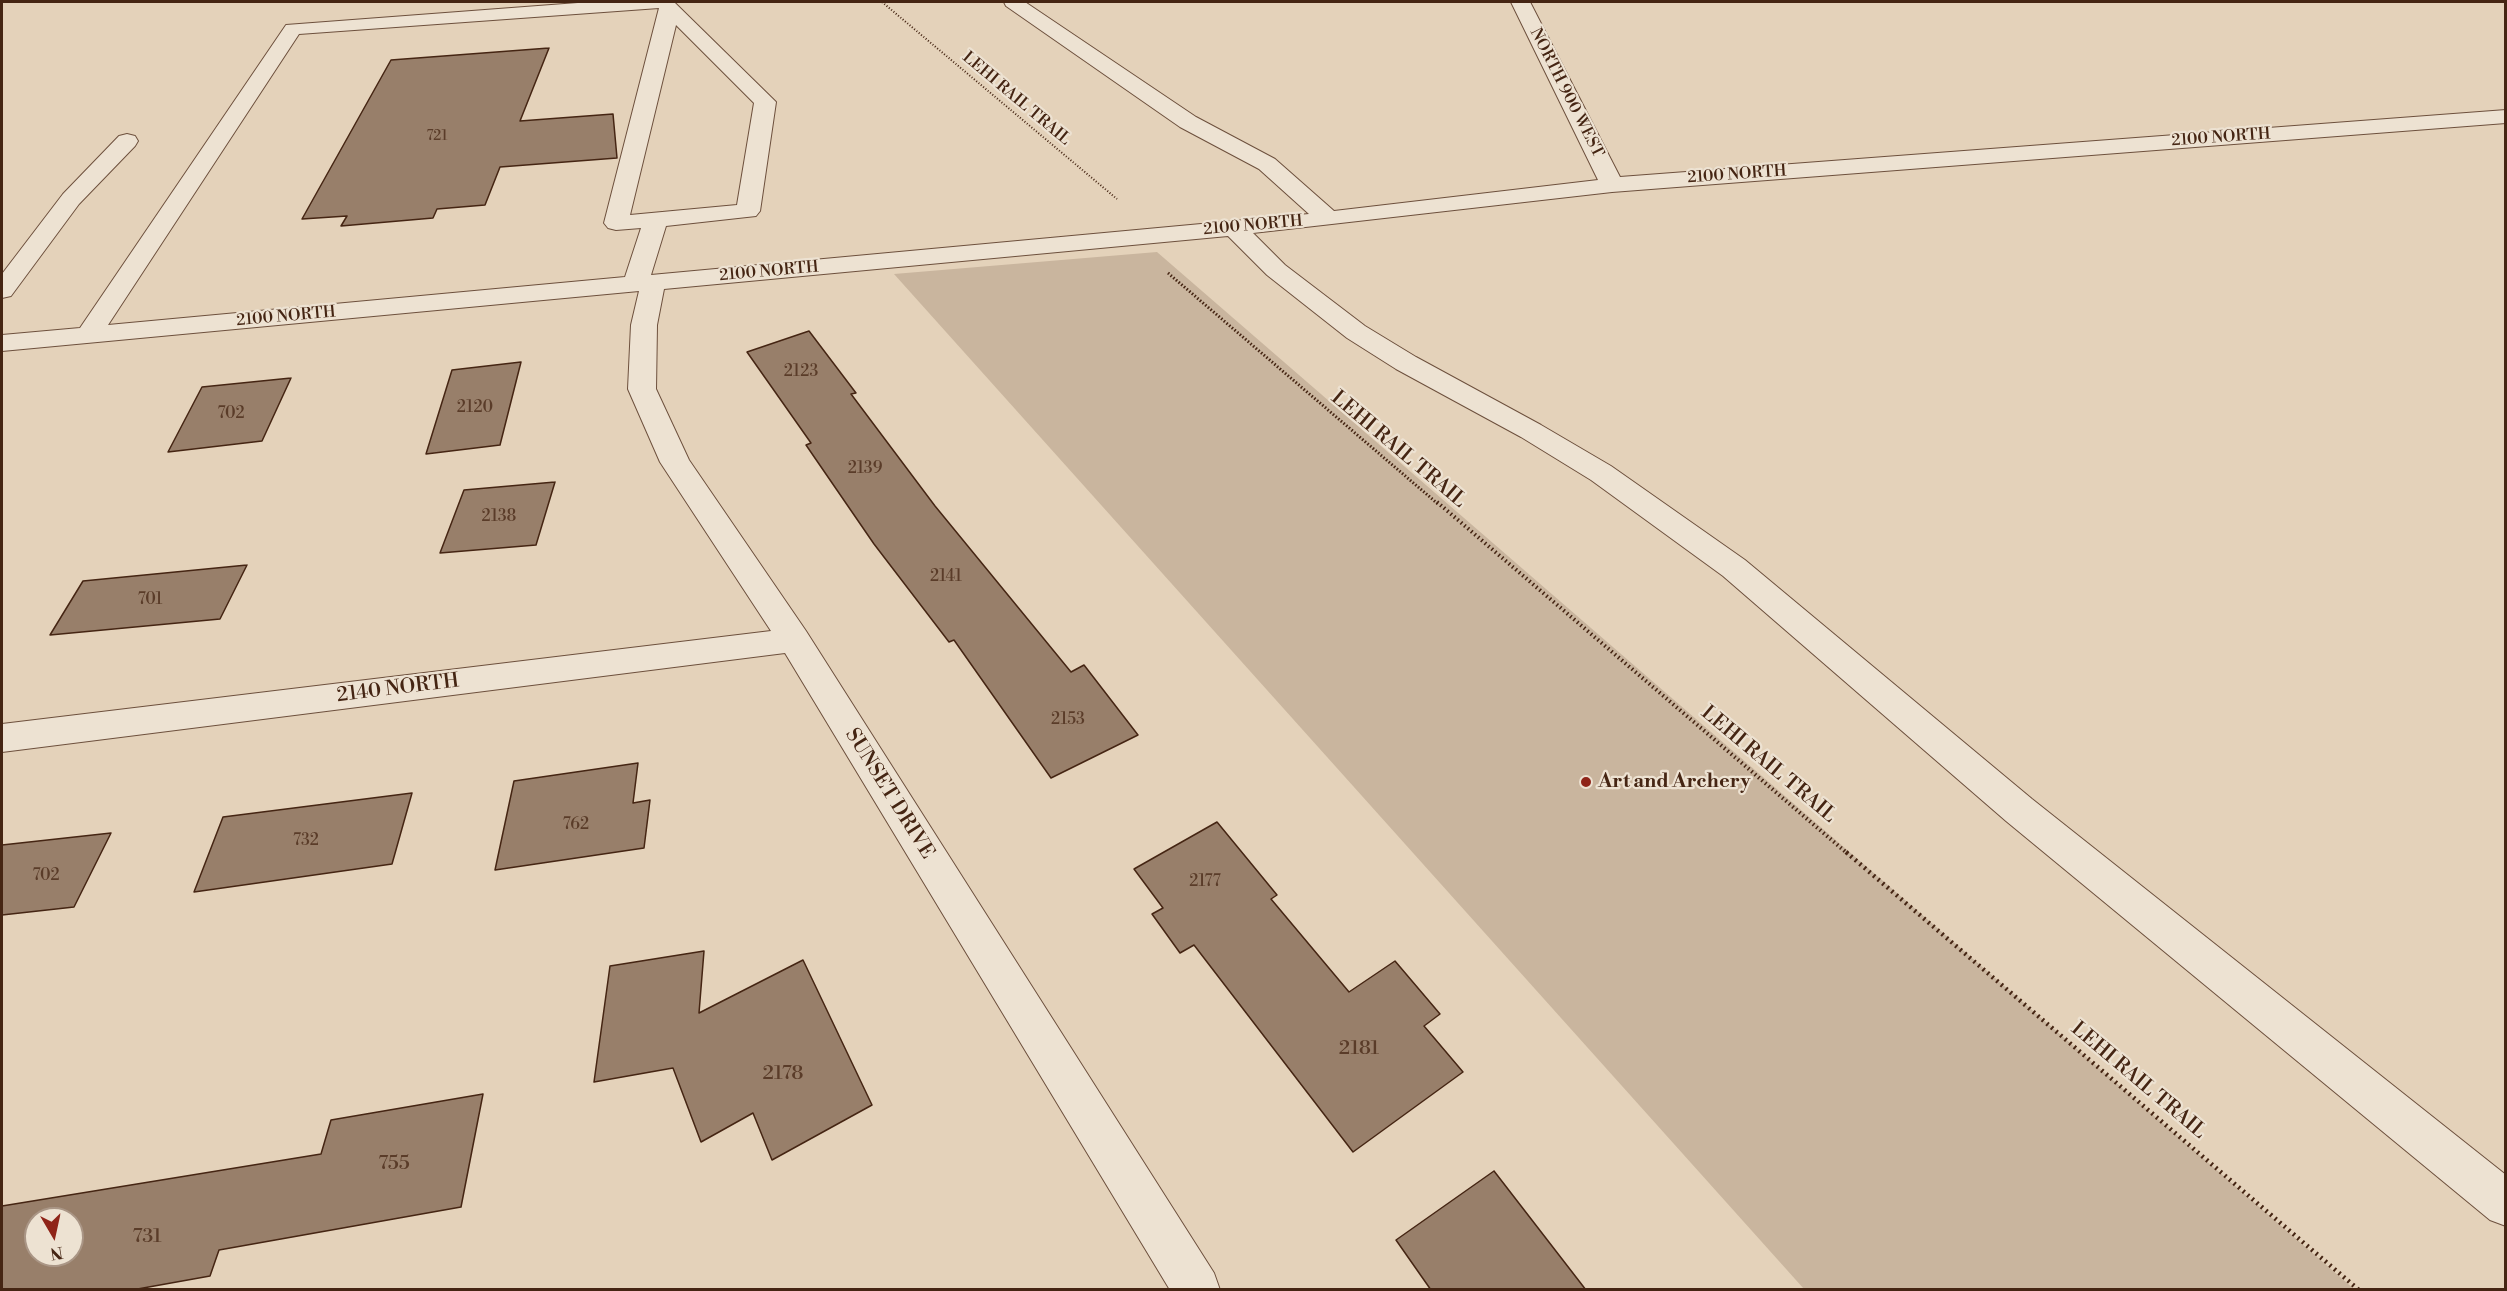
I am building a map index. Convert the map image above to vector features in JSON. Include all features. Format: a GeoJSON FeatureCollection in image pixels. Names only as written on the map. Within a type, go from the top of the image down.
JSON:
{"type":"FeatureCollection","features":[{"type":"Feature","properties":{"kind":"street"},"geometry":{"type":"LineString","coordinates":[[88,335],[293,29],[664,2],[765,102],[748,211],[616,224],[670,8]]}},
{"type":"Feature","properties":{"kind":"street"},"geometry":{"type":"LineString","coordinates":[[1013,2],[1188,122],[1267,164],[1329,219]]}},
{"type":"Feature","properties":{"kind":"street","name":"NORTH 900 WEST"},"geometry":{"type":"LineString","coordinates":[[1520,2],[1612,185]]}},
{"type":"Feature","properties":{"kind":"street","name":"2100 NORTH"},"geometry":{"type":"LineString","coordinates":[[2,343],[1329,219],[1612,185],[2505,116]]}},
{"type":"Feature","properties":{"kind":"street"},"geometry":{"type":"LineString","coordinates":[[2,291],[71,199],[127,141]]}},
{"type":"Feature","properties":{"kind":"street","name":"SUNSET DRIVE"},"geometry":{"type":"LineString","coordinates":[[656,220],[644,283],[642,389],[675,462],[794,640],[1197,1290]]}},
{"type":"Feature","properties":{"kind":"street"},"geometry":{"type":"LineString","coordinates":[[1234,228],[1283,276],[1356,332],[1406,363],[1531,431],[1601,473],[1734,568],[2019,810],[2505,1204]]}},
{"type":"Feature","properties":{"kind":"street","name":"2140 NORTH"},"geometry":{"type":"LineString","coordinates":[[2,738],[794,640]]}},
{"type":"Feature","properties":{"kind":"path","name":"LEHI RAIL TRAIL"},"geometry":{"type":"LineString","coordinates":[[882,2],[1119,201]]}},
{"type":"Feature","properties":{"kind":"path","name":"LEHI RAIL TRAIL"},"geometry":{"type":"LineString","coordinates":[[1166,272],[2359,1290]]}},
{"type":"Feature","properties":{"kind":"shaded area"},"geometry":{"type":"Polygon","coordinates":[[[1157,252],[2354,1289],[1804,1289],[894,274],[1157,252]]]}},
{"type":"Feature","properties":{"kind":"building"},"geometry":{"type":"Polygon","coordinates":[[[549,48],[520,121],[613,114],[617,158],[500,167],[485,205],[437,209],[433,218],[341,226],[347,216],[302,219],[391,60],[549,48]]]}},
{"type":"Feature","properties":{"kind":"building"},"geometry":{"type":"Polygon","coordinates":[[[809,331],[856,393],[851,394],[935,506],[1071,672],[1084,665],[1138,735],[1051,778],[954,640],[949,642],[874,544],[806,445],[811,443],[747,352],[809,331]]]}},
{"type":"Feature","properties":{"kind":"building"},"geometry":{"type":"Polygon","coordinates":[[[521,362],[500,445],[426,454],[452,370],[521,362]]]}},
{"type":"Feature","properties":{"kind":"building"},"geometry":{"type":"Polygon","coordinates":[[[291,378],[262,441],[168,452],[202,387],[291,378]]]}},
{"type":"Feature","properties":{"kind":"building"},"geometry":{"type":"Polygon","coordinates":[[[555,482],[536,545],[440,553],[464,490],[555,482]]]}},
{"type":"Feature","properties":{"kind":"building"},"geometry":{"type":"Polygon","coordinates":[[[247,565],[220,619],[50,635],[83,581],[247,565]]]}},
{"type":"Feature","properties":{"kind":"building"},"geometry":{"type":"Polygon","coordinates":[[[638,763],[633,803],[650,800],[644,848],[495,870],[514,781],[638,763]]]}},
{"type":"Feature","properties":{"kind":"building"},"geometry":{"type":"Polygon","coordinates":[[[412,793],[392,864],[194,892],[223,817],[412,793]]]}},
{"type":"Feature","properties":{"kind":"building"},"geometry":{"type":"Polygon","coordinates":[[[1217,822],[1277,895],[1271,899],[1349,992],[1395,961],[1440,1014],[1424,1026],[1463,1072],[1353,1152],[1194,945],[1180,953],[1152,914],[1163,908],[1134,869],[1217,822]]]}},
{"type":"Feature","properties":{"kind":"building"},"geometry":{"type":"Polygon","coordinates":[[[111,833],[74,907],[2,915],[2,845],[111,833]]]}},
{"type":"Feature","properties":{"kind":"building"},"geometry":{"type":"Polygon","coordinates":[[[704,951],[699,1013],[803,960],[872,1105],[772,1160],[753,1113],[701,1142],[673,1068],[594,1082],[610,966],[704,951]]]}},
{"type":"Feature","properties":{"kind":"building"},"geometry":{"type":"Polygon","coordinates":[[[483,1094],[461,1207],[219,1250],[210,1276],[132,1290],[2,1290],[2,1206],[321,1154],[331,1120],[483,1094]]]}},
{"type":"Feature","properties":{"kind":"building"},"geometry":{"type":"Polygon","coordinates":[[[1494,1171],[1586,1290],[1431,1290],[1396,1240],[1494,1171]]]}},
{"type":"Feature","properties":{"kind":"place","name":"Art and Archery"},"geometry":{"type":"Point","coordinates":[1586,782]}}]}
